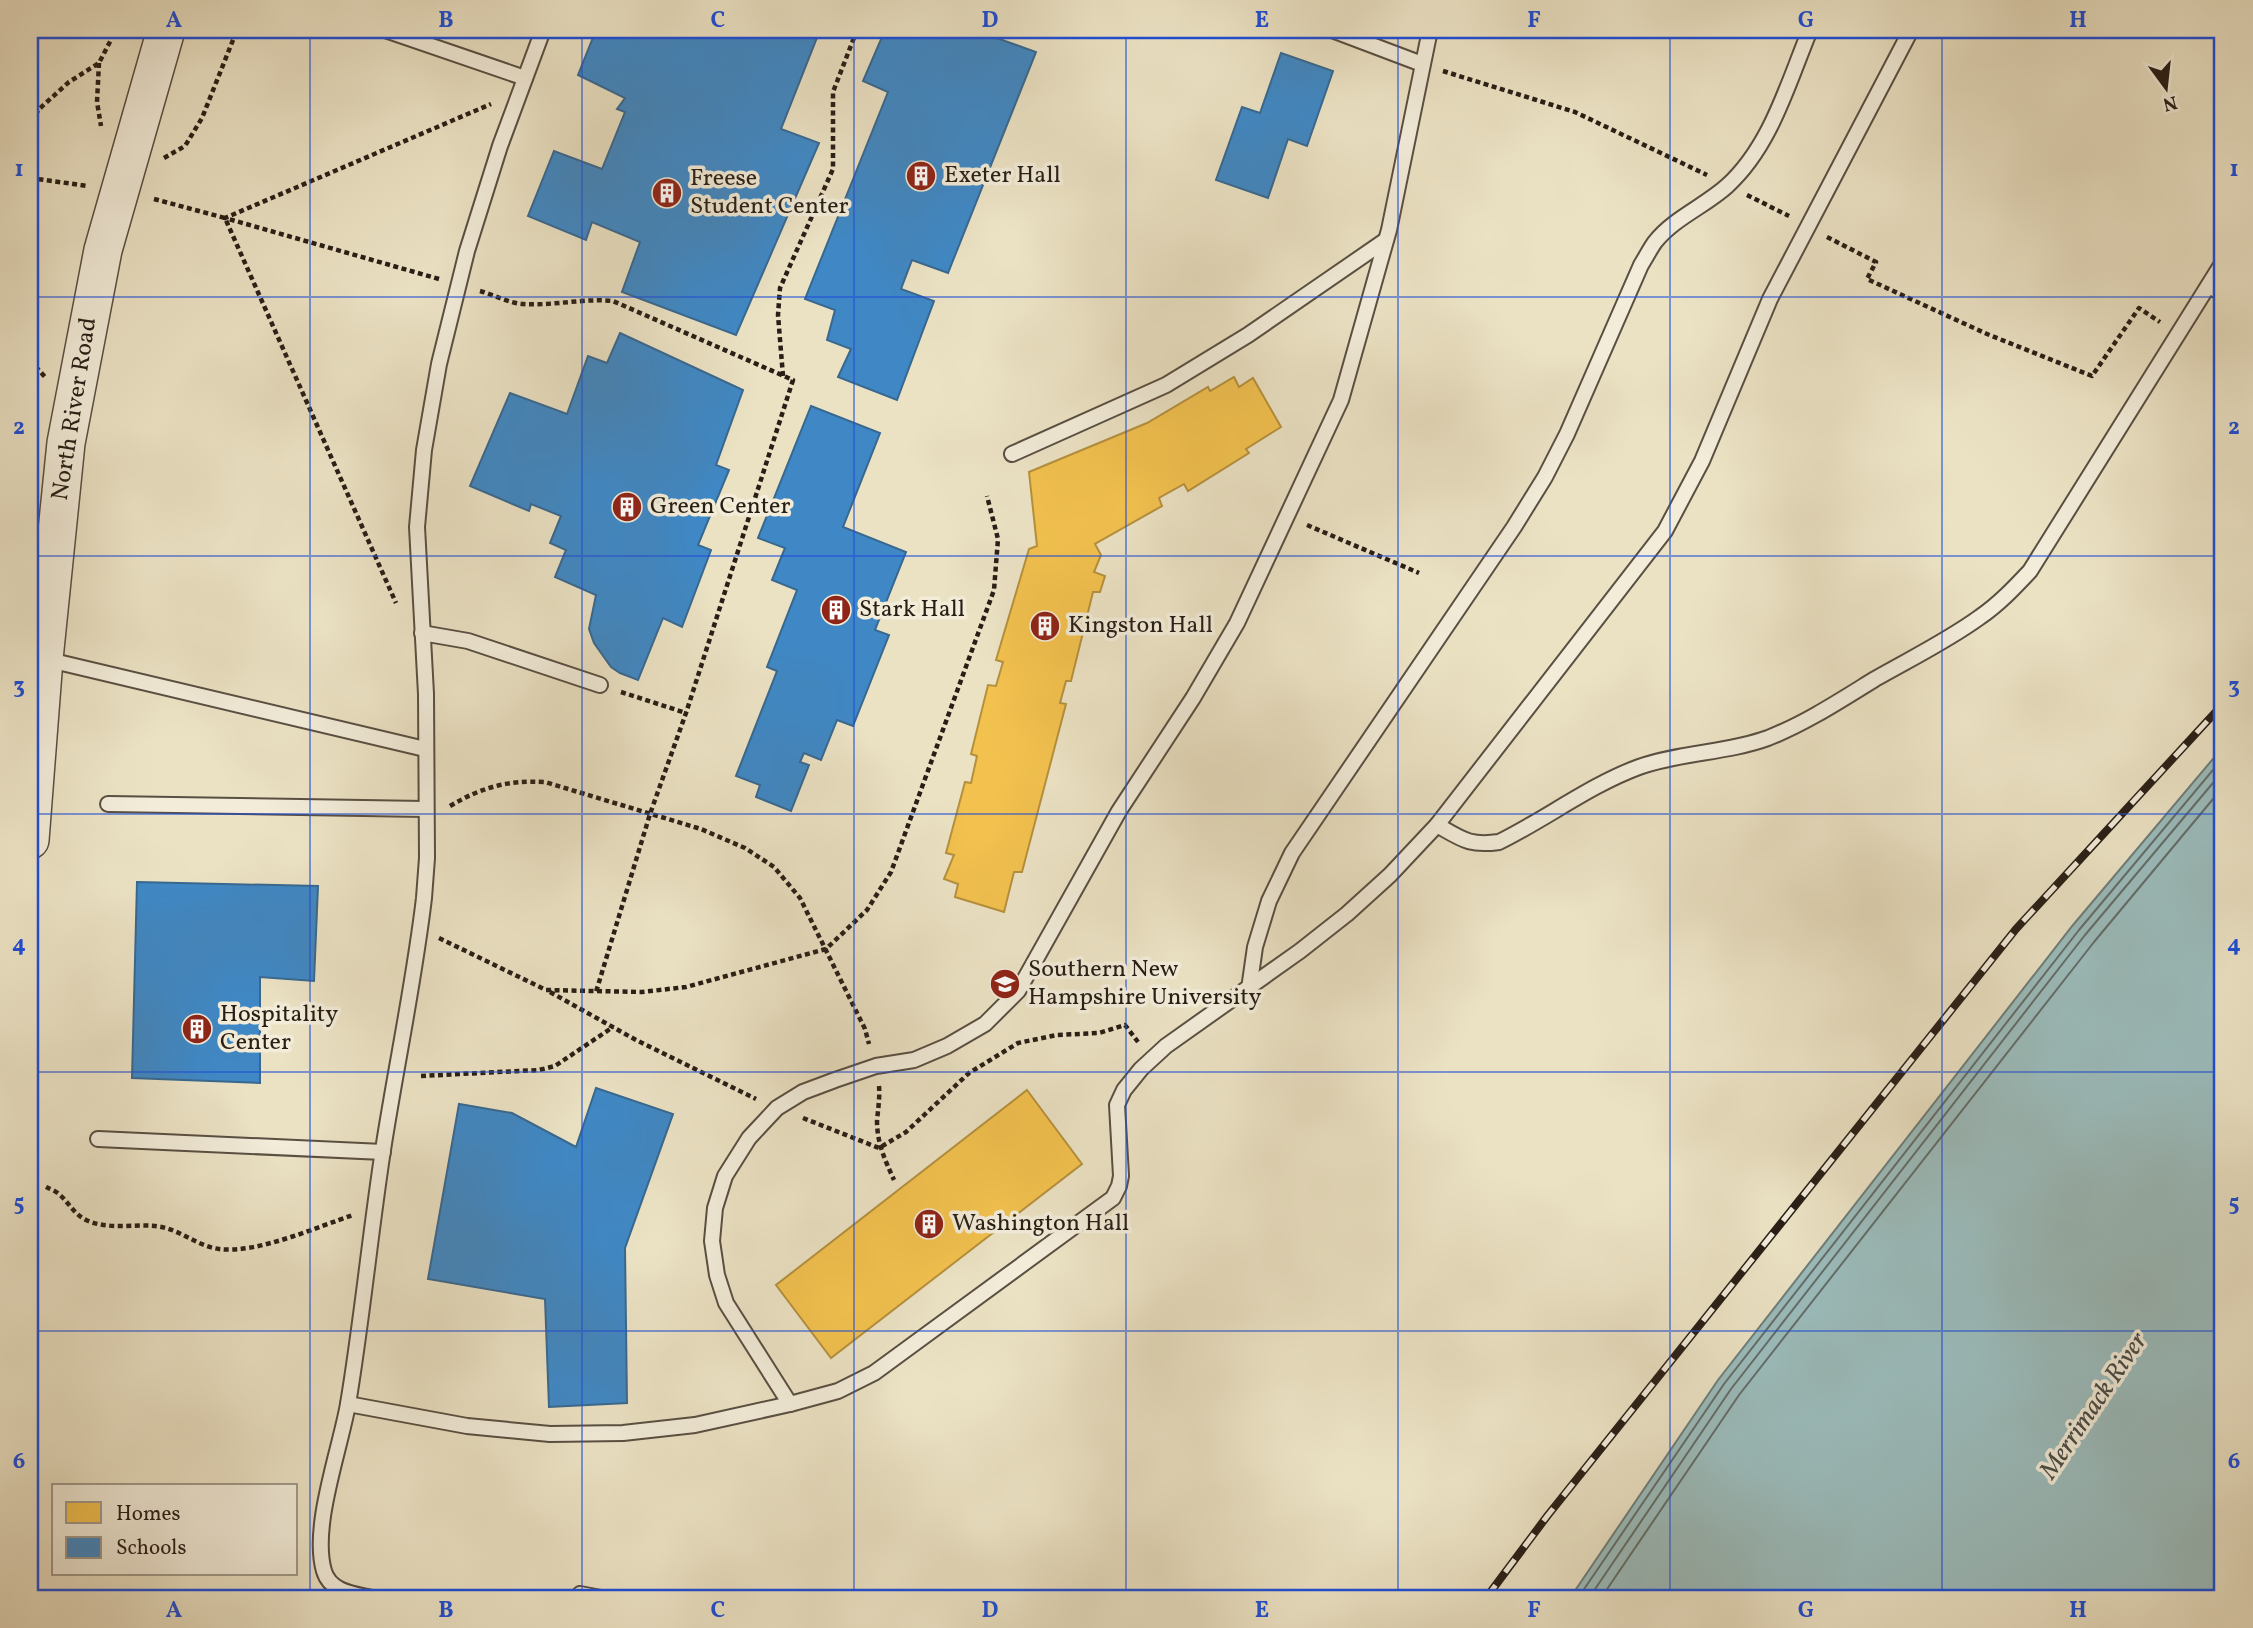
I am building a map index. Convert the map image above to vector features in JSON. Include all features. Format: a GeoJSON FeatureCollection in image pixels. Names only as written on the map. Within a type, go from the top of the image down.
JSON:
{"type":"FeatureCollection","features":[{"type":"Feature","properties":{"kind":"street","name":"North River Road"},"geometry":{"type":"LineString","coordinates":[[30,840],[37,658],[66,443],[103,250],[166,30]]}},
{"type":"Feature","properties":{"kind":"lane"},"geometry":{"type":"LineString","coordinates":[[385,30],[525,78]]}},
{"type":"Feature","properties":{"kind":"lane"},"geometry":{"type":"LineString","coordinates":[[372,1598],[333,1586],[325,1574],[321,1546],[325,1511],[348,1404],[383,1152],[420,929],[426,858],[426,694],[417,527],[430,408],[453,303],[500,146],[543,30]]}},
{"type":"Feature","properties":{"kind":"lane"},"geometry":{"type":"LineString","coordinates":[[1332,30],[1422,64]]}},
{"type":"Feature","properties":{"kind":"lane"},"geometry":{"type":"LineString","coordinates":[[790,1404],[726,1303],[716,1275],[712,1241],[715,1208],[725,1176],[749,1138],[777,1108],[803,1092],[876,1066],[914,1060],[947,1046],[985,1024],[1018,991],[1119,811],[1193,698],[1237,624],[1341,400],[1386,240],[1430,30]]}},
{"type":"Feature","properties":{"kind":"lane"},"geometry":{"type":"LineString","coordinates":[[1249,989],[1255,947],[1269,901],[1293,853],[1545,477],[1655,242],[1673,224],[1727,185],[1764,138],[1810,30]]}},
{"type":"Feature","properties":{"kind":"lane"},"geometry":{"type":"LineString","coordinates":[[348,1404],[467,1426],[550,1434],[623,1433],[695,1425],[790,1404],[838,1391],[874,1373],[1114,1198],[1121,1176],[1117,1105],[1124,1090],[1166,1046],[1249,989],[1347,914],[1390,875],[1437,825],[1665,531],[1702,461],[1770,299],[1911,30]]}},
{"type":"Feature","properties":{"kind":"lane"},"geometry":{"type":"LineString","coordinates":[[1012,454],[1166,385],[1248,335],[1386,240]]}},
{"type":"Feature","properties":{"kind":"lane"},"geometry":{"type":"LineString","coordinates":[[1437,825],[1465,841],[1481,845],[1499,842],[1639,767],[1768,738],[1949,638],[1982,616],[2031,571],[2223,262]]}},
{"type":"Feature","properties":{"kind":"lane"},"geometry":{"type":"LineString","coordinates":[[2209,286],[2223,294]]}},
{"type":"Feature","properties":{"kind":"lane"},"geometry":{"type":"LineString","coordinates":[[422,633],[468,641],[600,685]]}},
{"type":"Feature","properties":{"kind":"lane"},"geometry":{"type":"LineString","coordinates":[[37,658],[425,749]]}},
{"type":"Feature","properties":{"kind":"lane"},"geometry":{"type":"LineString","coordinates":[[108,804],[425,809]]}},
{"type":"Feature","properties":{"kind":"lane"},"geometry":{"type":"LineString","coordinates":[[98,1139],[383,1152]]}},
{"type":"Feature","properties":{"kind":"lane"},"geometry":{"type":"LineString","coordinates":[[579,1598],[580,1594],[601,1598]]}},
{"type":"Feature","properties":{"kind":"path"},"geometry":{"type":"LineString","coordinates":[[103,138],[97,102],[99,63],[116,30]]}},
{"type":"Feature","properties":{"kind":"path"},"geometry":{"type":"LineString","coordinates":[[160,161],[185,146],[196,127],[237,30]]}},
{"type":"Feature","properties":{"kind":"path"},"geometry":{"type":"LineString","coordinates":[[783,377],[778,315],[780,288],[833,169],[833,92],[858,30]]}},
{"type":"Feature","properties":{"kind":"path"},"geometry":{"type":"LineString","coordinates":[[30,131],[38,110],[69,82],[99,63]]}},
{"type":"Feature","properties":{"kind":"path"},"geometry":{"type":"LineString","coordinates":[[1422,64],[1575,112],[1788,215]]}},
{"type":"Feature","properties":{"kind":"path"},"geometry":{"type":"LineString","coordinates":[[225,218],[495,102]]}},
{"type":"Feature","properties":{"kind":"path"},"geometry":{"type":"LineString","coordinates":[[30,178],[93,187]]}},
{"type":"Feature","properties":{"kind":"path"},"geometry":{"type":"LineString","coordinates":[[153,199],[440,280]]}},
{"type":"Feature","properties":{"kind":"path"},"geometry":{"type":"LineString","coordinates":[[225,218],[398,607]]}},
{"type":"Feature","properties":{"kind":"path"},"geometry":{"type":"LineString","coordinates":[[1838,242],[1877,262],[1867,279],[1987,334],[2092,376],[2139,308],[2160,322]]}},
{"type":"Feature","properties":{"kind":"path"},"geometry":{"type":"LineString","coordinates":[[480,291],[520,304],[594,299],[613,301],[793,380],[687,713],[650,814],[596,992]]}},
{"type":"Feature","properties":{"kind":"path"},"geometry":{"type":"LineString","coordinates":[[30,360],[52,386]]}},
{"type":"Feature","properties":{"kind":"path"},"geometry":{"type":"LineString","coordinates":[[546,990],[642,992],[686,987],[826,949],[867,910],[891,872],[994,590],[998,539],[987,496]]}},
{"type":"Feature","properties":{"kind":"path"},"geometry":{"type":"LineString","coordinates":[[1287,517],[1419,573]]}},
{"type":"Feature","properties":{"kind":"path"},"geometry":{"type":"LineString","coordinates":[[600,685],[687,713]]}},
{"type":"Feature","properties":{"kind":"path"},"geometry":{"type":"LineString","coordinates":[[425,809],[448,807],[470,794],[494,785],[520,780],[545,782],[701,830],[745,848],[774,867],[800,898],[865,1029],[876,1066],[880,1096],[877,1122],[879,1148],[894,1180]]}},
{"type":"Feature","properties":{"kind":"path"},"geometry":{"type":"LineString","coordinates":[[420,929],[546,990],[648,1046],[777,1108],[879,1148]]}},
{"type":"Feature","properties":{"kind":"path"},"geometry":{"type":"LineString","coordinates":[[879,1148],[905,1132],[969,1073],[1018,1043],[1036,1038],[1099,1033],[1125,1025],[1151,1060]]}},
{"type":"Feature","properties":{"kind":"path"},"geometry":{"type":"LineString","coordinates":[[421,1076],[495,1074],[555,1066],[613,1027]]}},
{"type":"Feature","properties":{"kind":"path"},"geometry":{"type":"LineString","coordinates":[[46,1187],[59,1194],[70,1209],[88,1221],[111,1226],[155,1226],[171,1229],[202,1245],[222,1249],[246,1249],[357,1214]]}},
{"type":"Feature","properties":{"kind":"water","name":"Merrimack River"},"geometry":{"type":"Polygon","coordinates":[[[2223,747],[2223,1598],[1570,1598],[1718,1380],[2073,925],[2223,747]]]}},
{"type":"Feature","properties":{"kind":"building: Homes","name":"Kingston Hall"},"geometry":{"type":"Polygon","coordinates":[[[1234,377],[1239,387],[1253,378],[1281,427],[1246,449],[1249,453],[1188,491],[1184,484],[1159,498],[1162,506],[1095,544],[1101,555],[1094,572],[1105,576],[1100,592],[1093,592],[1071,681],[1066,681],[1060,703],[1066,704],[1022,872],[1014,872],[1004,912],[955,897],[958,884],[944,879],[954,855],[946,853],[965,782],[971,783],[977,756],[971,754],[988,685],[996,686],[1003,662],[996,660],[1029,549],[1037,546],[1029,472],[1147,423],[1208,387],[1210,391],[1234,377]]]}},
{"type":"Feature","properties":{"kind":"building: Homes","name":"Washington Hall"},"geometry":{"type":"Polygon","coordinates":[[[1027,1090],[1082,1164],[831,1358],[776,1285],[1027,1090]]]}},
{"type":"Feature","properties":{"kind":"building: Schools","name":"Freese Student Center"},"geometry":{"type":"Polygon","coordinates":[[[596,30],[820,30],[781,129],[819,143],[736,335],[622,292],[640,242],[592,222],[586,240],[528,216],[554,151],[602,169],[625,112],[617,109],[625,98],[578,75],[596,30]]]}},
{"type":"Feature","properties":{"kind":"building: Schools","name":"Exeter Hall"},"geometry":{"type":"Polygon","coordinates":[[[885,30],[974,30],[1036,52],[948,273],[912,260],[901,289],[934,301],[897,400],[838,377],[851,349],[827,340],[835,310],[805,299],[888,92],[863,81],[885,30]]]}},
{"type":"Feature","properties":{"kind":"building: Schools"},"geometry":{"type":"Polygon","coordinates":[[[1281,53],[1333,71],[1307,146],[1288,139],[1268,198],[1216,180],[1242,107],[1260,113],[1281,53]]]}},
{"type":"Feature","properties":{"kind":"building: Schools","name":"Green Center"},"geometry":{"type":"Polygon","coordinates":[[[620,333],[743,390],[716,465],[729,470],[698,545],[711,550],[682,627],[663,618],[638,680],[611,667],[594,643],[589,629],[596,595],[555,577],[566,550],[550,543],[561,516],[531,504],[529,511],[470,486],[510,393],[567,414],[588,356],[607,363],[620,333]]]}},
{"type":"Feature","properties":{"kind":"building: Schools","name":"Stark Hall"},"geometry":{"type":"Polygon","coordinates":[[[811,406],[880,433],[843,527],[906,552],[875,630],[889,635],[853,726],[837,720],[821,760],[804,753],[800,762],[809,765],[791,811],[756,797],[760,785],[736,776],[777,671],[767,667],[797,590],[772,580],[785,548],[758,538],[811,406]]]}},
{"type":"Feature","properties":{"kind":"building: Schools","name":"Hospitality Center"},"geometry":{"type":"Polygon","coordinates":[[[137,882],[318,886],[314,981],[260,977],[260,1083],[132,1078],[137,882]]]}},
{"type":"Feature","properties":{"kind":"building: Schools"},"geometry":{"type":"Polygon","coordinates":[[[596,1088],[673,1114],[625,1248],[627,1403],[549,1407],[545,1299],[428,1279],[459,1104],[512,1113],[576,1147],[596,1088]]]}},
{"type":"Feature","properties":{"kind":"railway"},"geometry":{"type":"LineString","coordinates":[[1486,1598],[1548,1515],[2016,929],[2223,704]]}},
{"type":"Feature","properties":{"kind":"place","name":"Exeter Hall"},"geometry":{"type":"Point","coordinates":[921,176]}},
{"type":"Feature","properties":{"kind":"place","name":"Freese Student Center"},"geometry":{"type":"Point","coordinates":[667,193]}},
{"type":"Feature","properties":{"kind":"place","name":"Green Center"},"geometry":{"type":"Point","coordinates":[627,507]}},
{"type":"Feature","properties":{"kind":"place","name":"Stark Hall"},"geometry":{"type":"Point","coordinates":[836,610]}},
{"type":"Feature","properties":{"kind":"place","name":"Kingston Hall"},"geometry":{"type":"Point","coordinates":[1045,626]}},
{"type":"Feature","properties":{"kind":"place","name":"Southern New Hampshire University"},"geometry":{"type":"Point","coordinates":[1005,984]}},
{"type":"Feature","properties":{"kind":"place","name":"Hospitality Center"},"geometry":{"type":"Point","coordinates":[197,1029]}},
{"type":"Feature","properties":{"kind":"place","name":"Washington Hall"},"geometry":{"type":"Point","coordinates":[929,1224]}}]}
